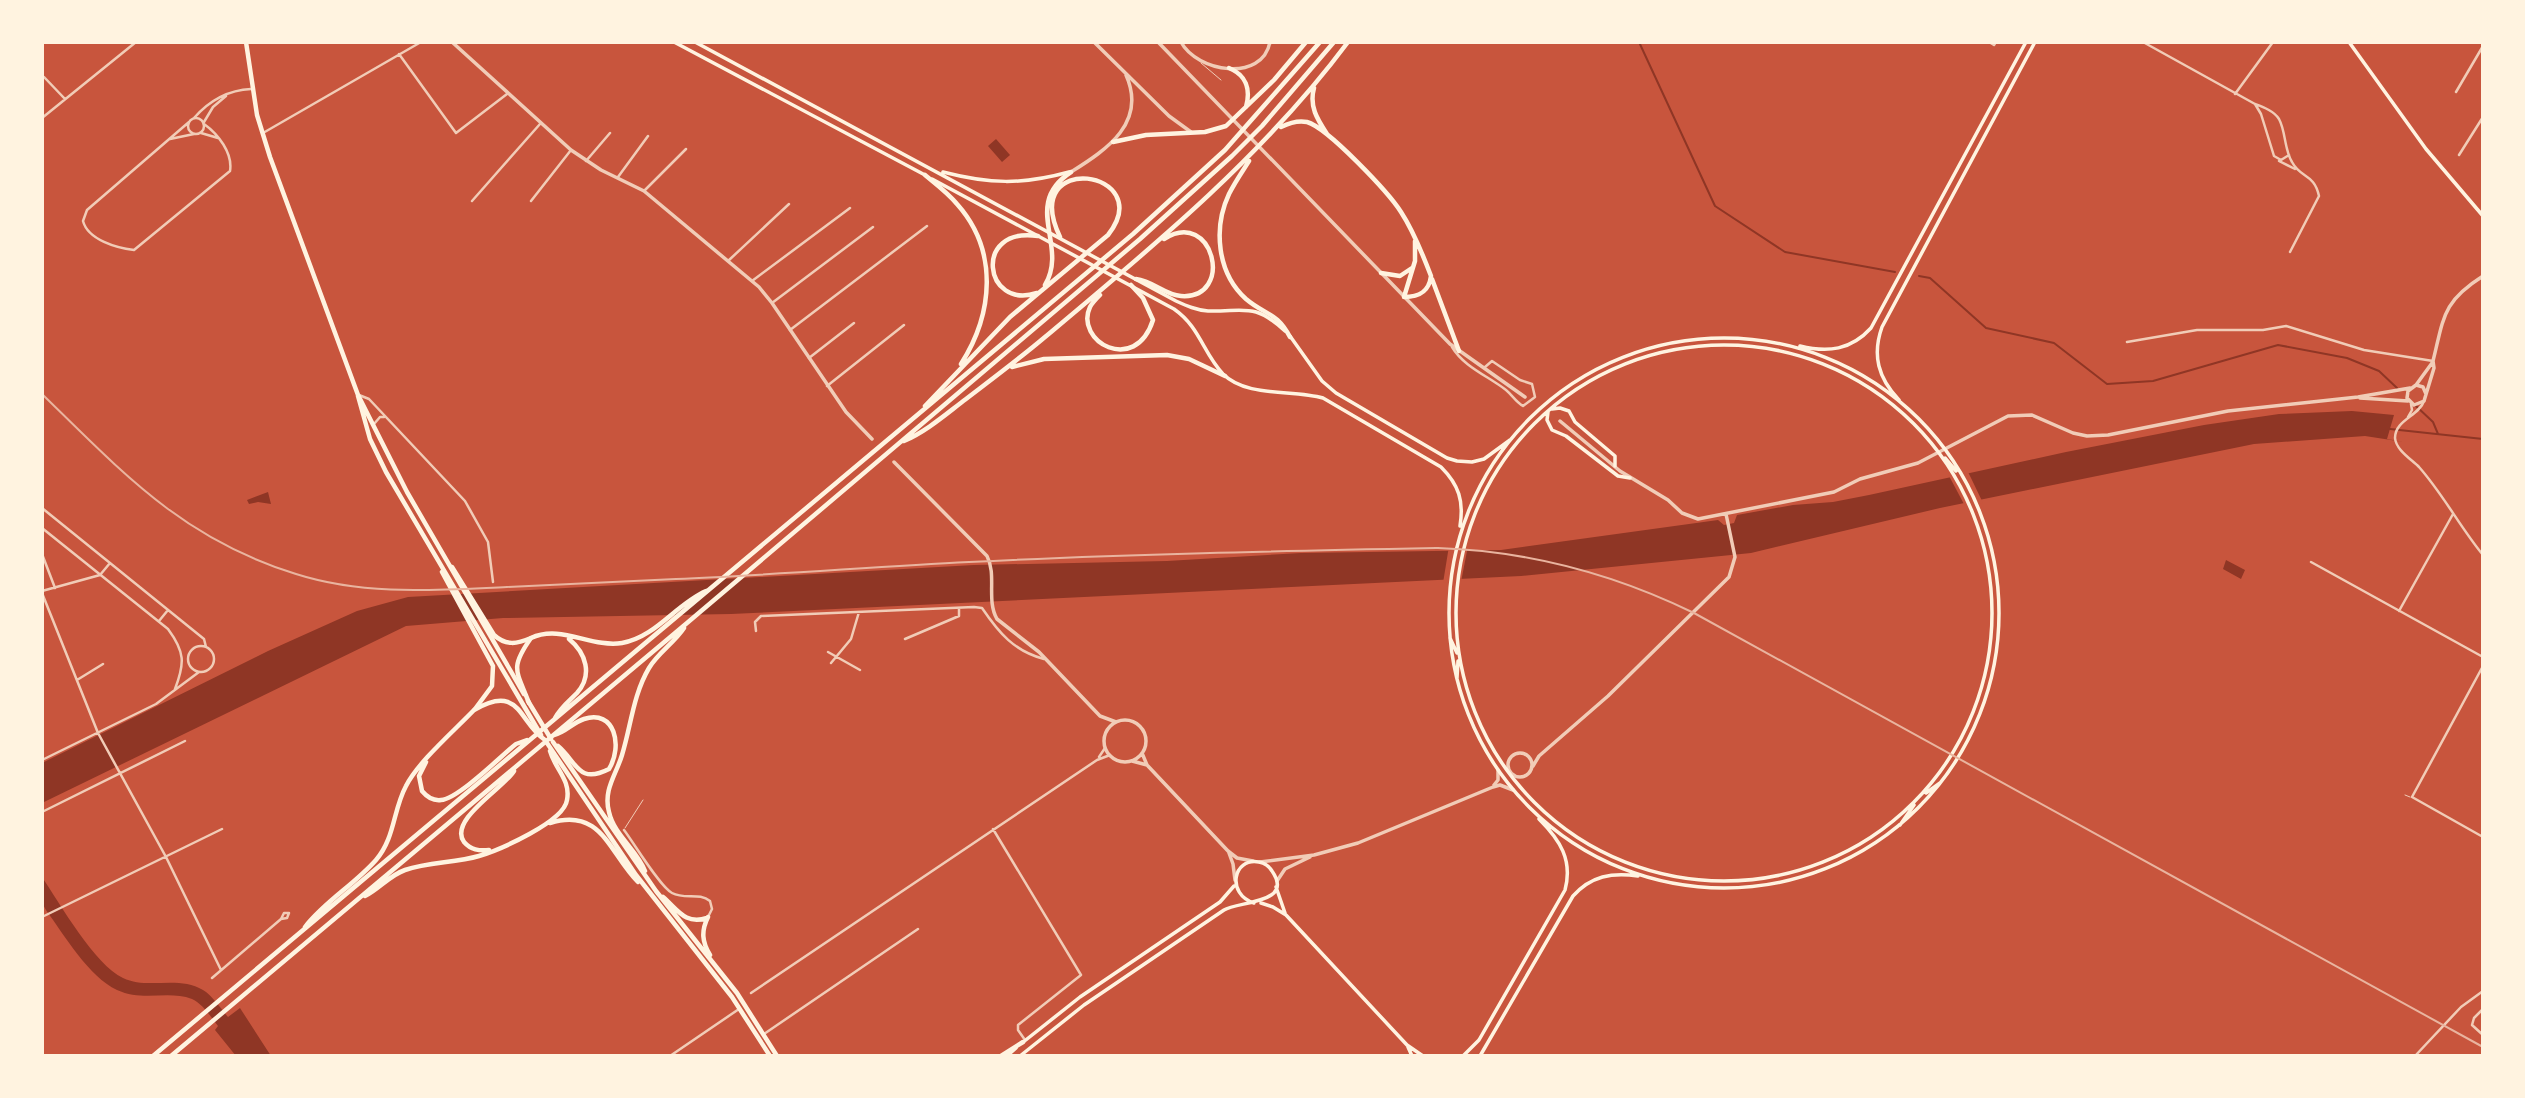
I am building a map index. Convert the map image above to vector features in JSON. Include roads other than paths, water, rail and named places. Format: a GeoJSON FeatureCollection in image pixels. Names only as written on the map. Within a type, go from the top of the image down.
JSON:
{"type":"FeatureCollection","features":[{"type":"Feature","properties":{"kind":"main road"},"geometry":{"type":"LineString","coordinates":[[246,42],[257,115],[380,462],[539,736],[564,751],[574,767],[586,774],[601,773],[609,769],[616,753],[613,731],[596,718],[580,720],[564,733],[553,736]]}},
{"type":"Feature","properties":{"kind":"main road"},"geometry":{"type":"LineString","coordinates":[[674,42],[1182,314],[1196,329],[1212,360],[1225,376]]}},
{"type":"Feature","properties":{"kind":"main road"},"geometry":{"type":"LineString","coordinates":[[695,42],[1193,308],[1253,311],[1275,322],[1290,337]]}},
{"type":"Feature","properties":{"kind":"main road"},"geometry":{"type":"LineString","coordinates":[[1113,142],[1146,135],[1216,131],[1226,126],[1245,110],[1306,42]]}},
{"type":"Feature","properties":{"kind":"main road"},"geometry":{"type":"LineString","coordinates":[[153,1056],[531,739],[692,597],[712,587],[738,566],[1133,234],[1225,150],[1320,42]]}},
{"type":"Feature","properties":{"kind":"main road"},"geometry":{"type":"LineString","coordinates":[[171,1056],[1140,239],[1232,156],[1270,117],[1334,42]]}},
{"type":"Feature","properties":{"kind":"main road"},"geometry":{"type":"LineString","coordinates":[[900,442],[920,434],[1008,368],[1149,250],[1253,154],[1349,42]]}},
{"type":"Feature","properties":{"kind":"main road"},"geometry":{"type":"LineString","coordinates":[[1460,532],[1485,480],[1514,437],[1540,409],[1574,383],[1609,364],[1664,344],[1705,337],[1741,336],[1770,339],[1818,350],[1839,349],[1861,338],[1875,323],[2026,42]]}},
{"type":"Feature","properties":{"kind":"main road"},"geometry":{"type":"LineString","coordinates":[[1896,829],[1935,779],[1968,724],[1982,683],[1989,650],[1992,610],[1986,560],[1970,508],[1939,454],[1933,435],[1889,390],[1881,377],[1876,356],[1882,327],[2035,42]]}},
{"type":"Feature","properties":{"kind":"main road"},"geometry":{"type":"LineString","coordinates":[[2349,42],[2426,149],[2483,216]]}},
{"type":"Feature","properties":{"kind":"main road"},"geometry":{"type":"LineString","coordinates":[[1229,68],[1247,84],[1248,99],[1245,110]]}},
{"type":"Feature","properties":{"kind":"main road"},"geometry":{"type":"LineString","coordinates":[[1314,85],[1314,113],[1330,138]]}},
{"type":"Feature","properties":{"kind":"main road"},"geometry":{"type":"LineString","coordinates":[[1277,129],[1296,122],[1306,122],[1330,138],[1389,195],[1403,214],[1431,276],[1459,351]]}},
{"type":"Feature","properties":{"kind":"main road"},"geometry":{"type":"LineString","coordinates":[[1253,154],[1226,202],[1220,232],[1221,253],[1230,279],[1241,294],[1282,322],[1322,381],[1336,393],[1447,458],[1472,462],[1484,459],[1514,437]]}},
{"type":"Feature","properties":{"kind":"main road"},"geometry":{"type":"LineString","coordinates":[[935,170],[1000,183],[1036,181],[1071,172]]}},
{"type":"Feature","properties":{"kind":"main road"},"geometry":{"type":"LineString","coordinates":[[1038,236],[1023,234],[1007,238],[995,254],[993,273],[997,283],[1010,294],[1032,295],[1042,290],[1051,276],[1053,265],[1047,201],[1057,183],[1071,172]]}},
{"type":"Feature","properties":{"kind":"main road"},"geometry":{"type":"LineString","coordinates":[[925,175],[958,205],[969,220],[980,243],[986,273],[986,309],[981,325],[975,340],[951,376]]}},
{"type":"Feature","properties":{"kind":"main road"},"geometry":{"type":"LineString","coordinates":[[917,416],[951,376],[1010,317],[1108,235],[1116,224],[1119,204],[1111,189],[1101,182],[1082,177],[1070,180],[1062,186],[1053,202],[1052,213],[1060,237]]}},
{"type":"Feature","properties":{"kind":"main road"},"geometry":{"type":"LineString","coordinates":[[1136,279],[1147,280],[1172,294],[1188,296],[1202,289],[1212,275],[1212,253],[1204,242],[1192,235],[1176,234],[1167,237],[1149,250]]}},
{"type":"Feature","properties":{"kind":"main road"},"geometry":{"type":"LineString","coordinates":[[1415,241],[1417,255],[1404,297],[1423,293],[1431,276]]}},
{"type":"Feature","properties":{"kind":"main road"},"geometry":{"type":"LineString","coordinates":[[1381,273],[1400,276],[1413,268]]}},
{"type":"Feature","properties":{"kind":"main road"},"geometry":{"type":"LineString","coordinates":[[1110,283],[1090,307],[1088,326],[1097,341],[1117,350],[1130,349],[1142,341],[1153,320],[1143,298],[1131,285]]}},
{"type":"Feature","properties":{"kind":"main road"},"geometry":{"type":"LineString","coordinates":[[1664,344],[1684,347],[1705,337]]}},
{"type":"Feature","properties":{"kind":"main road"},"geometry":{"type":"LineString","coordinates":[[1784,342],[1848,369],[1915,416]]}},
{"type":"Feature","properties":{"kind":"main road"},"geometry":{"type":"LineString","coordinates":[[1480,1056],[1548,936],[1578,890],[1592,881],[1610,875],[1625,874],[1708,888],[1751,888],[1782,883],[1843,863],[1896,829],[1912,816],[1943,781],[1966,744],[1989,687],[1997,649],[1999,614],[1994,558],[1985,524],[1966,483],[1937,447],[1897,410],[1859,383],[1825,364],[1774,348],[1745,344],[1707,344],[1654,354],[1605,373],[1576,390],[1549,410],[1518,441],[1502,463],[1481,500],[1468,534],[1459,575],[1456,619],[1465,688],[1501,764],[1515,782],[1550,818],[1586,844],[1618,859],[1659,873],[1701,880],[1747,880],[1794,872],[1845,853],[1893,821],[1943,781]]}},
{"type":"Feature","properties":{"kind":"main road"},"geometry":{"type":"LineString","coordinates":[[1008,368],[1044,359],[1167,355],[1189,359],[1241,385],[1258,390],[1306,393],[1323,398],[1441,467],[1451,477],[1462,498],[1460,532],[1451,571],[1448,622],[1453,668],[1476,733],[1513,790],[1558,840],[1564,852],[1568,872],[1566,890],[1479,1040],[1463,1056]]}},
{"type":"Feature","properties":{"kind":"main road"},"geometry":{"type":"LineString","coordinates":[[358,395],[395,471],[551,744],[649,892],[740,1009],[770,1056]]}},
{"type":"Feature","properties":{"kind":"main road"},"geometry":{"type":"LineString","coordinates":[[1549,410],[1560,408],[1569,411],[1579,426],[1615,456],[1615,466]]}},
{"type":"Feature","properties":{"kind":"main road"},"geometry":{"type":"LineString","coordinates":[[1549,410],[1547,420],[1552,430],[1566,436],[1618,476],[1630,478]]}},
{"type":"Feature","properties":{"kind":"main road"},"geometry":{"type":"LineString","coordinates":[[1939,454],[1966,483]]}},
{"type":"Feature","properties":{"kind":"main road"},"geometry":{"type":"LineString","coordinates":[[446,561],[456,571],[494,635],[513,644],[547,633],[559,633],[592,642],[621,643],[651,631],[671,618]]}},
{"type":"Feature","properties":{"kind":"main road"},"geometry":{"type":"LineString","coordinates":[[298,936],[314,914],[375,860],[390,836],[404,789],[418,768],[474,710],[492,686],[493,666],[443,578],[440,565]]}},
{"type":"Feature","properties":{"kind":"main road"},"geometry":{"type":"LineString","coordinates":[[648,879],[642,865],[613,822],[609,813],[608,794],[643,680],[656,657],[675,640],[687,623]]}},
{"type":"Feature","properties":{"kind":"main road"},"geometry":{"type":"LineString","coordinates":[[1448,633],[1459,657],[1457,679]]}},
{"type":"Feature","properties":{"kind":"main road"},"geometry":{"type":"LineString","coordinates":[[553,720],[561,707],[577,693],[585,677],[580,648],[566,636]]}},
{"type":"Feature","properties":{"kind":"main road"},"geometry":{"type":"LineString","coordinates":[[529,703],[517,673],[516,662],[531,638]]}},
{"type":"Feature","properties":{"kind":"main road"},"geometry":{"type":"LineString","coordinates":[[474,710],[484,704],[502,701],[512,704],[528,717]]}},
{"type":"Feature","properties":{"kind":"main road"},"geometry":{"type":"LineString","coordinates":[[428,759],[419,776],[419,784],[427,797],[442,800],[457,793],[516,744],[531,739]]}},
{"type":"Feature","properties":{"kind":"main road"},"geometry":{"type":"LineString","coordinates":[[543,826],[559,815],[568,799],[568,786],[552,760],[551,744]]}},
{"type":"Feature","properties":{"kind":"main road"},"geometry":{"type":"LineString","coordinates":[[558,755],[656,891],[731,984]]}},
{"type":"Feature","properties":{"kind":"main road"},"geometry":{"type":"LineString","coordinates":[[1501,764],[1511,773],[1515,782]]}},
{"type":"Feature","properties":{"kind":"main road"},"geometry":{"type":"LineString","coordinates":[[493,849],[481,851],[469,846],[462,837],[462,827],[470,813],[508,781],[518,765]]}},
{"type":"Feature","properties":{"kind":"main road"},"geometry":{"type":"LineString","coordinates":[[1533,812],[1590,852],[1649,878]]}},
{"type":"Feature","properties":{"kind":"main road"},"geometry":{"type":"LineString","coordinates":[[358,900],[378,890],[402,871],[481,855],[543,826],[565,819],[590,823],[603,836],[629,873],[649,892]]}},
{"type":"Feature","properties":{"kind":"main road"},"geometry":{"type":"LineString","coordinates":[[1007,1056],[1086,993],[1227,897],[1243,866],[1260,862],[1271,869],[1286,915]]}},
{"type":"Feature","properties":{"kind":"main road"},"geometry":{"type":"LineString","coordinates":[[1235,883],[1240,895],[1256,903],[1270,897],[1276,884]]}},
{"type":"Feature","properties":{"kind":"main road"},"geometry":{"type":"LineString","coordinates":[[656,891],[686,919],[698,921],[708,918]]}},
{"type":"Feature","properties":{"kind":"main road"},"geometry":{"type":"LineString","coordinates":[[1020,1056],[1084,1005],[1238,903],[1273,907],[1286,915],[1407,1045],[1423,1056]]}},
{"type":"Feature","properties":{"kind":"main road"},"geometry":{"type":"LineString","coordinates":[[708,918],[704,926],[704,944],[777,1056]]}},
{"type":"Feature","properties":{"kind":"main road"},"geometry":{"type":"LineString","coordinates":[[1001,1056],[1024,1041]]}},
{"type":"Feature","properties":{"kind":"main road"},"geometry":{"type":"LineString","coordinates":[[1407,1045],[1412,1056]]}},
{"type":"Feature","properties":{"kind":"street"},"geometry":{"type":"LineString","coordinates":[[42,118],[136,42]]}},
{"type":"Feature","properties":{"kind":"street"},"geometry":{"type":"LineString","coordinates":[[263,133],[421,42]]}},
{"type":"Feature","properties":{"kind":"street"},"geometry":{"type":"LineString","coordinates":[[452,42],[571,150],[586,161],[644,191],[752,282],[772,303],[846,412],[872,439]]}},
{"type":"Feature","properties":{"kind":"street"},"geometry":{"type":"LineString","coordinates":[[1094,42],[1170,116],[1191,132]]}},
{"type":"Feature","properties":{"kind":"street"},"geometry":{"type":"LineString","coordinates":[[1158,42],[1450,344],[1525,397]]}},
{"type":"Feature","properties":{"kind":"street"},"geometry":{"type":"LineString","coordinates":[[1181,42],[1201,63],[1229,68],[1246,67],[1260,61],[1266,55],[1270,42]]}},
{"type":"Feature","properties":{"kind":"street"},"geometry":{"type":"LineString","coordinates":[[1989,42],[1994,45],[1997,42]]}},
{"type":"Feature","properties":{"kind":"street"},"geometry":{"type":"LineString","coordinates":[[2143,42],[2274,113],[2279,119],[2289,155],[2297,169]]}},
{"type":"Feature","properties":{"kind":"street"},"geometry":{"type":"LineString","coordinates":[[2235,94],[2273,42]]}},
{"type":"Feature","properties":{"kind":"street"},"geometry":{"type":"LineString","coordinates":[[2456,92],[2483,46]]}},
{"type":"Feature","properties":{"kind":"street"},"geometry":{"type":"LineString","coordinates":[[399,54],[456,134],[508,94]]}},
{"type":"Feature","properties":{"kind":"street"},"geometry":{"type":"LineString","coordinates":[[1071,172],[1113,142],[1132,112],[1132,88],[1125,73]]}},
{"type":"Feature","properties":{"kind":"street"},"geometry":{"type":"LineString","coordinates":[[42,78],[44,76],[65,99]]}},
{"type":"Feature","properties":{"kind":"street"},"geometry":{"type":"LineString","coordinates":[[194,118],[204,123],[224,144],[230,171],[138,248],[130,250],[93,237],[87,232],[83,222],[87,210],[189,122],[218,98],[253,89]]}},
{"type":"Feature","properties":{"kind":"street"},"geometry":{"type":"LineString","coordinates":[[201,133],[214,107],[228,94]]}},
{"type":"Feature","properties":{"kind":"street"},"geometry":{"type":"LineString","coordinates":[[2255,104],[2276,160],[2313,180],[2319,196],[2290,252]]}},
{"type":"Feature","properties":{"kind":"street"},"geometry":{"type":"LineString","coordinates":[[2459,156],[2483,117]]}},
{"type":"Feature","properties":{"kind":"street"},"geometry":{"type":"LineString","coordinates":[[189,122],[188,129],[194,134]]}},
{"type":"Feature","properties":{"kind":"street"},"geometry":{"type":"LineString","coordinates":[[472,201],[540,124]]}},
{"type":"Feature","properties":{"kind":"street"},"geometry":{"type":"LineString","coordinates":[[170,139],[201,133],[219,138]]}},
{"type":"Feature","properties":{"kind":"street"},"geometry":{"type":"LineString","coordinates":[[586,161],[610,133]]}},
{"type":"Feature","properties":{"kind":"street"},"geometry":{"type":"LineString","coordinates":[[618,177],[648,136]]}},
{"type":"Feature","properties":{"kind":"street"},"geometry":{"type":"LineString","coordinates":[[644,191],[686,149]]}},
{"type":"Feature","properties":{"kind":"street"},"geometry":{"type":"LineString","coordinates":[[531,201],[571,150]]}},
{"type":"Feature","properties":{"kind":"street"},"geometry":{"type":"LineString","coordinates":[[2276,160],[2289,155]]}},
{"type":"Feature","properties":{"kind":"street"},"geometry":{"type":"LineString","coordinates":[[726,262],[789,204]]}},
{"type":"Feature","properties":{"kind":"street"},"geometry":{"type":"LineString","coordinates":[[752,282],[850,208]]}},
{"type":"Feature","properties":{"kind":"street"},"geometry":{"type":"LineString","coordinates":[[790,330],[927,226]]}},
{"type":"Feature","properties":{"kind":"street"},"geometry":{"type":"LineString","coordinates":[[772,303],[873,227]]}},
{"type":"Feature","properties":{"kind":"street"},"geometry":{"type":"LineString","coordinates":[[1560,421],[1630,478],[1668,500],[1690,517],[1698,519],[1835,492],[1860,479],[1907,467],[2008,416],[2032,415],[2073,433],[2087,436],[2108,435],[2228,411],[2358,397],[2410,388],[2416,385],[2433,361],[2445,312],[2455,297],[2483,276]]}},
{"type":"Feature","properties":{"kind":"street"},"geometry":{"type":"LineString","coordinates":[[809,358],[854,323]]}},
{"type":"Feature","properties":{"kind":"street"},"geometry":{"type":"LineString","coordinates":[[827,386],[904,325]]}},
{"type":"Feature","properties":{"kind":"street"},"geometry":{"type":"LineString","coordinates":[[2127,342],[2197,330],[2263,330],[2286,326],[2364,350],[2433,361]]}},
{"type":"Feature","properties":{"kind":"street"},"geometry":{"type":"LineString","coordinates":[[1450,344],[1460,358],[1508,392],[1519,404],[1529,404],[1535,397],[1532,384],[1520,380],[1492,361],[1484,368]]}},
{"type":"Feature","properties":{"kind":"street"},"geometry":{"type":"LineString","coordinates":[[2433,361],[2434,368],[2424,401],[2420,410],[2408,417],[2397,429],[2397,443],[2419,468],[2483,555]]}},
{"type":"Feature","properties":{"kind":"street"},"geometry":{"type":"LineString","coordinates":[[2416,385],[2423,387],[2426,394]]}},
{"type":"Feature","properties":{"kind":"street"},"geometry":{"type":"LineString","coordinates":[[2408,417],[2412,406],[2407,394],[2410,388]]}},
{"type":"Feature","properties":{"kind":"street"},"geometry":{"type":"LineString","coordinates":[[358,395],[369,398],[465,501],[488,542],[493,582]]}},
{"type":"Feature","properties":{"kind":"street"},"geometry":{"type":"LineString","coordinates":[[2358,397],[2418,405],[2424,401]]}},
{"type":"Feature","properties":{"kind":"street"},"geometry":{"type":"LineString","coordinates":[[374,427],[380,417],[387,418]]}},
{"type":"Feature","properties":{"kind":"street"},"geometry":{"type":"LineString","coordinates":[[894,462],[987,556],[991,564],[993,612],[1004,625],[1047,660],[1100,716],[1107,731],[1105,748],[1097,760]]}},
{"type":"Feature","properties":{"kind":"street"},"geometry":{"type":"LineString","coordinates":[[42,508],[204,639],[214,661],[210,669],[199,672],[156,705],[42,760]]}},
{"type":"Feature","properties":{"kind":"street"},"geometry":{"type":"LineString","coordinates":[[1539,756],[1529,756],[1522,752],[1514,754],[1508,764],[1511,773],[1519,777],[1527,776],[1539,756],[1608,696],[1723,583],[1732,570],[1735,556],[1726,514]]}},
{"type":"Feature","properties":{"kind":"street"},"geometry":{"type":"LineString","coordinates":[[2399,611],[2453,514]]}},
{"type":"Feature","properties":{"kind":"street"},"geometry":{"type":"LineString","coordinates":[[42,528],[159,621],[179,643],[183,664],[175,688]]}},
{"type":"Feature","properties":{"kind":"street"},"geometry":{"type":"LineString","coordinates":[[42,554],[55,588]]}},
{"type":"Feature","properties":{"kind":"street"},"geometry":{"type":"LineString","coordinates":[[2311,562],[2483,657]]}},
{"type":"Feature","properties":{"kind":"street"},"geometry":{"type":"LineString","coordinates":[[110,563],[100,575],[42,592],[98,733],[166,856],[221,970]]}},
{"type":"Feature","properties":{"kind":"street"},"geometry":{"type":"LineString","coordinates":[[905,639],[959,615],[959,608]]}},
{"type":"Feature","properties":{"kind":"street"},"geometry":{"type":"LineString","coordinates":[[756,631],[755,622],[761,616],[982,608],[1002,636],[1027,652],[1047,660]]}},
{"type":"Feature","properties":{"kind":"street"},"geometry":{"type":"LineString","coordinates":[[159,621],[168,610]]}},
{"type":"Feature","properties":{"kind":"street"},"geometry":{"type":"LineString","coordinates":[[831,663],[851,639],[859,612]]}},
{"type":"Feature","properties":{"kind":"street"},"geometry":{"type":"LineString","coordinates":[[183,664],[193,649],[206,647]]}},
{"type":"Feature","properties":{"kind":"street"},"geometry":{"type":"LineString","coordinates":[[828,652],[860,670]]}},
{"type":"Feature","properties":{"kind":"street"},"geometry":{"type":"LineString","coordinates":[[182,655],[191,668],[199,672]]}},
{"type":"Feature","properties":{"kind":"street"},"geometry":{"type":"LineString","coordinates":[[77,680],[103,664]]}},
{"type":"Feature","properties":{"kind":"street"},"geometry":{"type":"LineString","coordinates":[[2483,666],[2412,797],[2483,838]]}},
{"type":"Feature","properties":{"kind":"street"},"geometry":{"type":"LineString","coordinates":[[1100,716],[1116,722],[1133,722],[1142,729],[1146,743],[1142,752],[1132,761]]}},
{"type":"Feature","properties":{"kind":"street"},"geometry":{"type":"LineString","coordinates":[[1107,731],[1116,722]]}},
{"type":"Feature","properties":{"kind":"street"},"geometry":{"type":"LineString","coordinates":[[42,812],[185,741]]}},
{"type":"Feature","properties":{"kind":"street"},"geometry":{"type":"LineString","coordinates":[[1105,748],[1110,755],[1121,761],[1147,765]]}},
{"type":"Feature","properties":{"kind":"street"},"geometry":{"type":"LineString","coordinates":[[1142,752],[1147,765],[1228,851],[1254,862]]}},
{"type":"Feature","properties":{"kind":"street"},"geometry":{"type":"LineString","coordinates":[[751,993],[992,828],[1097,760],[1110,755]]}},
{"type":"Feature","properties":{"kind":"street"},"geometry":{"type":"LineString","coordinates":[[1529,756],[1533,766]]}},
{"type":"Feature","properties":{"kind":"street"},"geometry":{"type":"LineString","coordinates":[[1493,787],[1498,780],[1498,770]]}},
{"type":"Feature","properties":{"kind":"street"},"geometry":{"type":"LineString","coordinates":[[1276,884],[1285,869],[1314,855],[1374,837],[1493,787],[1500,785],[1513,790]]}},
{"type":"Feature","properties":{"kind":"street"},"geometry":{"type":"LineString","coordinates":[[992,828],[1081,975],[1017,1025],[1024,1041]]}},
{"type":"Feature","properties":{"kind":"street"},"geometry":{"type":"LineString","coordinates":[[42,918],[222,829]]}},
{"type":"Feature","properties":{"kind":"street"},"geometry":{"type":"LineString","coordinates":[[624,830],[668,892],[682,898],[705,898],[710,901],[712,909],[708,918]]}},
{"type":"Feature","properties":{"kind":"street"},"geometry":{"type":"LineString","coordinates":[[1228,851],[1233,864],[1235,883]]}},
{"type":"Feature","properties":{"kind":"street"},"geometry":{"type":"LineString","coordinates":[[1260,862],[1314,855]]}},
{"type":"Feature","properties":{"kind":"street"},"geometry":{"type":"LineString","coordinates":[[212,978],[281,919]]}},
{"type":"Feature","properties":{"kind":"street"},"geometry":{"type":"LineString","coordinates":[[764,1035],[918,929]]}},
{"type":"Feature","properties":{"kind":"street"},"geometry":{"type":"LineString","coordinates":[[2417,1056],[2465,1003],[2483,991]]}},
{"type":"Feature","properties":{"kind":"street"},"geometry":{"type":"LineString","coordinates":[[670,1056],[740,1009]]}},
{"type":"Feature","properties":{"kind":"street"},"geometry":{"type":"LineString","coordinates":[[2483,1009],[2474,1018],[2472,1026],[2483,1035]]}},
{"type":"Feature","properties":{"kind":"lane"},"geometry":{"type":"LineString","coordinates":[[1201,63],[1221,80]]}},
{"type":"Feature","properties":{"kind":"lane"},"geometry":{"type":"LineString","coordinates":[[2405,795],[2412,797]]}},
{"type":"Feature","properties":{"kind":"lane"},"geometry":{"type":"LineString","coordinates":[[624,830],[643,800]]}},
{"type":"Feature","properties":{"kind":"waterway"},"geometry":{"type":"LineString","coordinates":[[1639,42],[1715,206],[1785,252],[1895,272]]}},
{"type":"Feature","properties":{"kind":"waterway"},"geometry":{"type":"LineString","coordinates":[[1919,276],[1930,278],[1986,328],[2054,343],[2107,384],[2153,381],[2278,345],[2347,358],[2379,371],[2397,388]]}},
{"type":"Feature","properties":{"kind":"waterway"},"geometry":{"type":"LineString","coordinates":[[2416,406],[2433,422],[2438,434]]}},
{"type":"Feature","properties":{"kind":"waterway"},"geometry":{"type":"LineString","coordinates":[[2390,429],[2483,439]]}},
{"type":"Feature","properties":{"kind":"railway"},"geometry":{"type":"LineString","coordinates":[[42,394],[100,451],[157,501],[220,542],[296,574],[374,589],[454,589],[1028,559],[1438,548],[1505,554],[1570,567],[1633,587],[1694,613],[2483,1047]]}}]}
